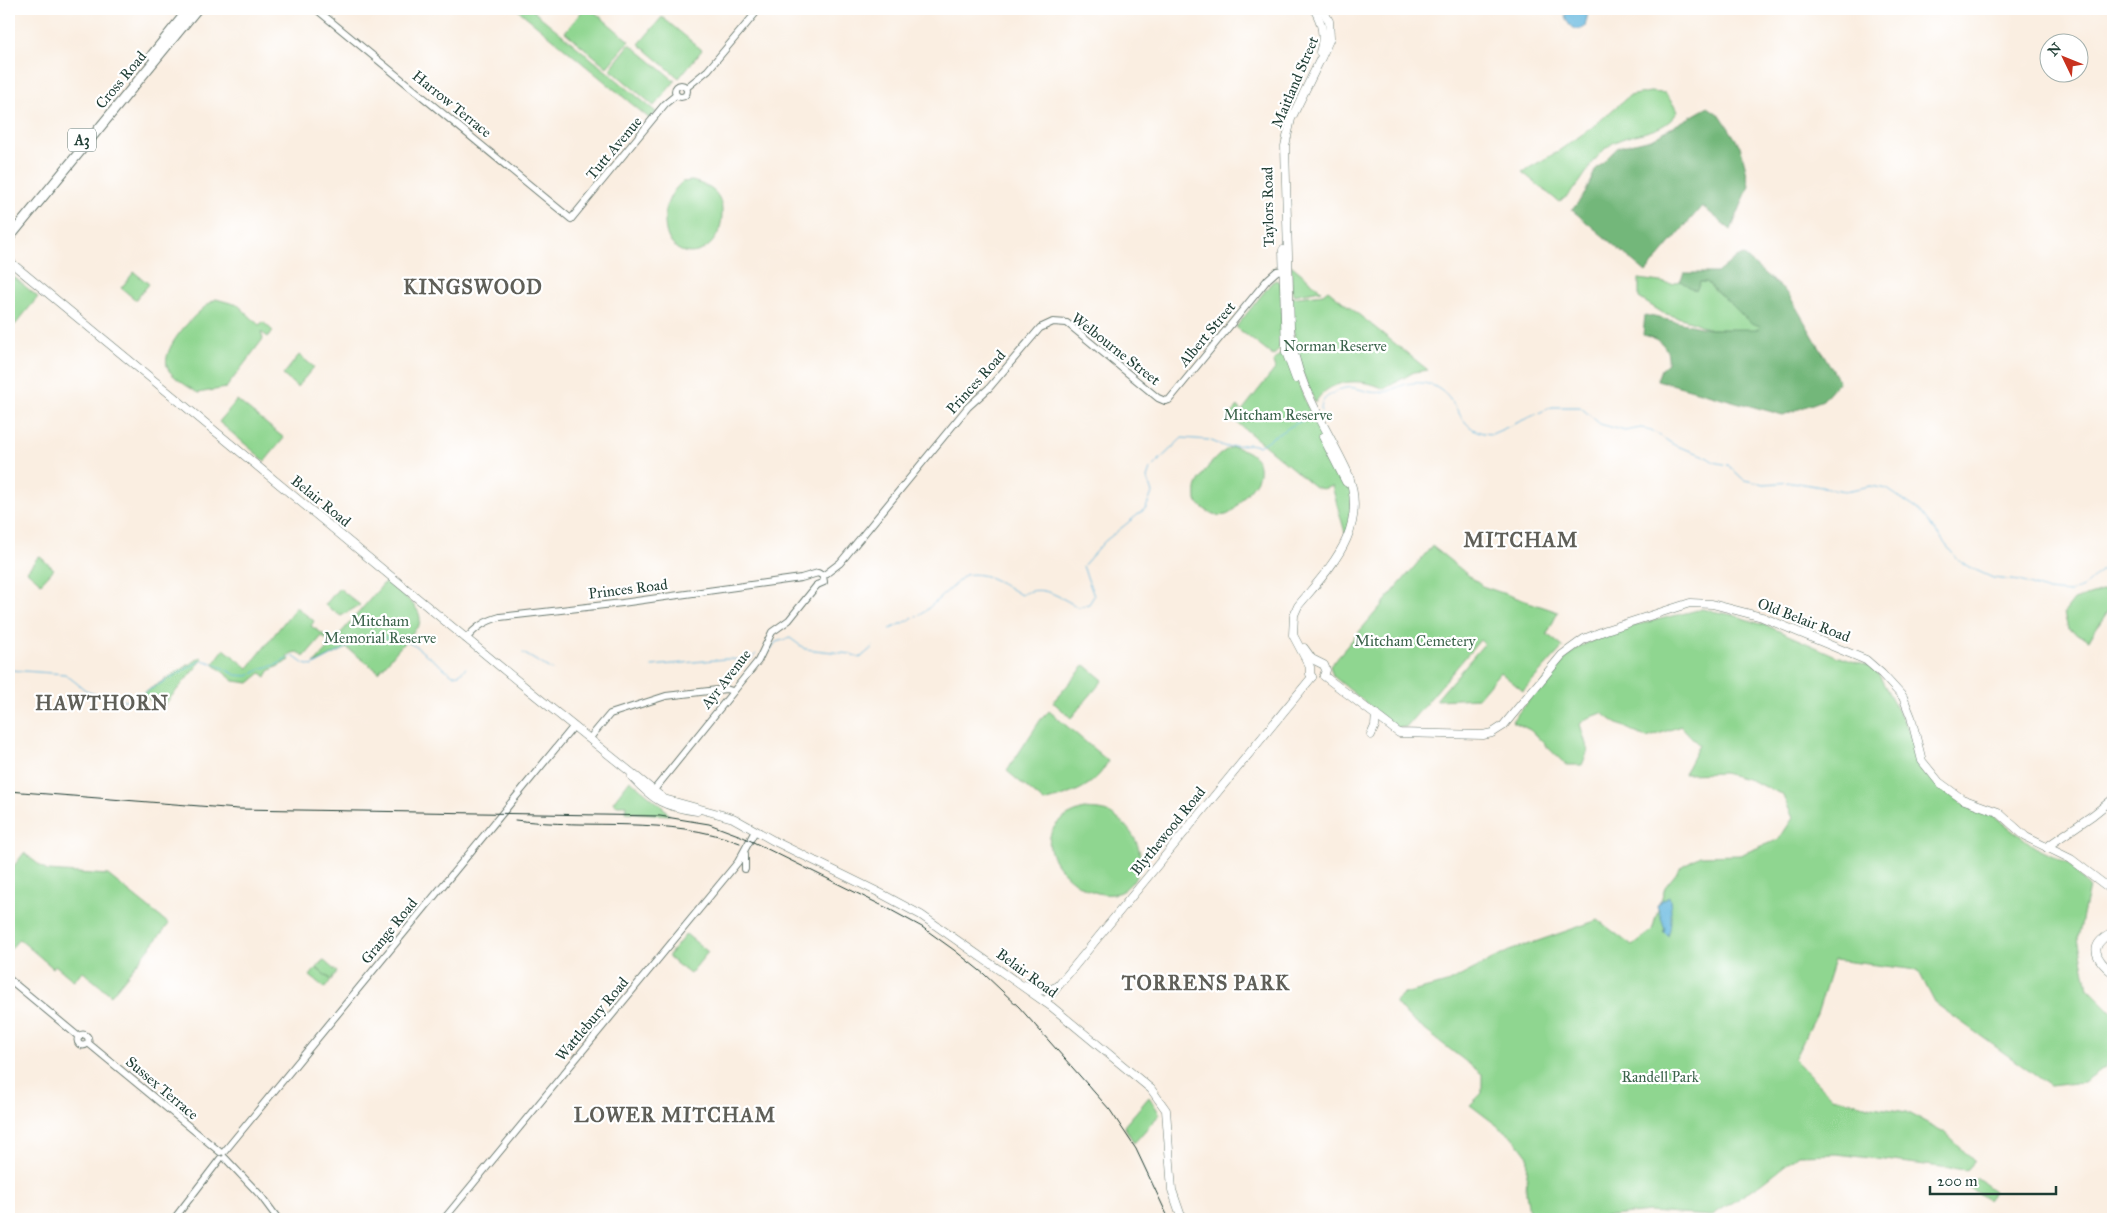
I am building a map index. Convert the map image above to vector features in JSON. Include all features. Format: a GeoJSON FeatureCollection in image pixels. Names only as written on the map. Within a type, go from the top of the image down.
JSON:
{"type":"FeatureCollection","features":[{"type":"Feature","properties":{"kind":"highway","name":"Cross Road"},"geometry":{"type":"LineString","coordinates":[[157,55],[189,9]]}},
{"type":"Feature","properties":{"kind":"highway","name":"Cross Road"},"geometry":{"type":"LineString","coordinates":[[10,234],[197,9]]}},
{"type":"Feature","properties":{"kind":"main road"},"geometry":{"type":"LineString","coordinates":[[1314,9],[1329,21],[1331,28],[1322,44]]}},
{"type":"Feature","properties":{"kind":"main road","name":"Maitland Street"},"geometry":{"type":"LineString","coordinates":[[1282,136],[1288,118],[1317,60],[1322,44],[1320,13]]}},
{"type":"Feature","properties":{"kind":"main road","name":"Maitland Street"},"geometry":{"type":"LineString","coordinates":[[1285,146],[1291,119],[1326,48],[1331,28]]}},
{"type":"Feature","properties":{"kind":"main road","name":"Taylors Road"},"geometry":{"type":"LineString","coordinates":[[1282,136],[1286,273]]}},
{"type":"Feature","properties":{"kind":"main road","name":"Taylors Road"},"geometry":{"type":"LineString","coordinates":[[1285,146],[1286,273]]}},
{"type":"Feature","properties":{"kind":"main road"},"geometry":{"type":"LineString","coordinates":[[9,245],[10,234]]}},
{"type":"Feature","properties":{"kind":"main road","name":"Belair Road"},"geometry":{"type":"LineString","coordinates":[[10,260],[616,762],[669,801],[712,811],[746,824],[755,831]]}},
{"type":"Feature","properties":{"kind":"main road"},"geometry":{"type":"LineString","coordinates":[[1286,273],[1286,352],[1309,404],[1348,479],[1350,494],[1352,521],[1347,540],[1341,552],[1298,606],[1294,615],[1293,626],[1297,644],[1310,667],[1312,677],[1320,678],[1324,676],[1325,668],[1322,663],[1317,662],[1306,653],[1300,641],[1298,630],[1298,621],[1308,594]]}},
{"type":"Feature","properties":{"kind":"main road","name":"Old Belair Road"},"geometry":{"type":"LineString","coordinates":[[1324,676],[1402,734],[1476,735],[1492,733],[1510,719],[1562,655],[1584,639],[1682,604],[1712,604],[1777,622],[1828,646],[1866,660],[1903,697],[1911,717],[1922,760],[1939,782],[1962,799],[1998,812],[2026,838],[2071,859],[2113,891]]}},
{"type":"Feature","properties":{"kind":"main road"},"geometry":{"type":"LineString","coordinates":[[1310,667],[1317,662]]}},
{"type":"Feature","properties":{"kind":"main road","name":"Blythewood Road"},"geometry":{"type":"LineString","coordinates":[[1045,1002],[1312,677]]}},
{"type":"Feature","properties":{"kind":"main road"},"geometry":{"type":"LineString","coordinates":[[1371,735],[1375,726],[1376,714]]}},
{"type":"Feature","properties":{"kind":"main road","name":"Belair Road"},"geometry":{"type":"LineString","coordinates":[[616,762],[639,785],[664,804],[674,808],[702,812],[755,831],[880,893],[920,916],[1045,1002],[1152,1089],[1160,1100],[1166,1110],[1172,1190],[1182,1219]]}},
{"type":"Feature","properties":{"kind":"main road"},"geometry":{"type":"LineString","coordinates":[[2048,848],[2051,844],[2093,816],[2113,799]]}},
{"type":"Feature","properties":{"kind":"main road"},"geometry":{"type":"LineString","coordinates":[[2113,933],[2099,941],[2096,950],[2098,958],[2113,973]]}},
{"type":"Feature","properties":{"kind":"main road"},"geometry":{"type":"LineString","coordinates":[[1016,981],[1043,992],[1048,992],[1059,986]]}},
{"type":"Feature","properties":{"kind":"street","name":"Harrow Terrace"},"geometry":{"type":"LineString","coordinates":[[316,9],[572,219]]}},
{"type":"Feature","properties":{"kind":"street","name":"Tutt Avenue"},"geometry":{"type":"LineString","coordinates":[[572,219],[665,104],[676,95],[680,98],[686,96],[688,91],[686,88],[708,70],[759,9]]}},
{"type":"Feature","properties":{"kind":"street","name":"Albert Street"},"geometry":{"type":"LineString","coordinates":[[1163,401],[1169,400],[1268,280],[1286,273]]}},
{"type":"Feature","properties":{"kind":"street","name":"Princes Road"},"geometry":{"type":"LineString","coordinates":[[823,576],[840,563],[968,407],[986,391],[1040,328],[1053,322]]}},
{"type":"Feature","properties":{"kind":"street","name":"Welbourne Street"},"geometry":{"type":"LineString","coordinates":[[1053,322],[1067,323],[1163,401]]}},
{"type":"Feature","properties":{"kind":"street","name":"Princes Road"},"geometry":{"type":"LineString","coordinates":[[814,581],[818,573],[823,576]]}},
{"type":"Feature","properties":{"kind":"street","name":"Princes Road"},"geometry":{"type":"LineString","coordinates":[[466,639],[477,627],[500,617],[620,604],[801,578],[824,582],[823,576]]}},
{"type":"Feature","properties":{"kind":"street","name":"Ayr Avenue"},"geometry":{"type":"LineString","coordinates":[[654,790],[760,658],[772,632],[789,620],[814,581]]}},
{"type":"Feature","properties":{"kind":"street"},"geometry":{"type":"LineString","coordinates":[[589,739],[610,714],[677,694],[726,689],[732,691]]}},
{"type":"Feature","properties":{"kind":"street","name":"Grange Road"},"geometry":{"type":"LineString","coordinates":[[174,1219],[222,1155],[574,726]]}},
{"type":"Feature","properties":{"kind":"street","name":"Wattlebury Road"},"geometry":{"type":"LineString","coordinates":[[444,1219],[745,852],[755,831]]}},
{"type":"Feature","properties":{"kind":"street"},"geometry":{"type":"LineString","coordinates":[[745,852],[745,869]]}},
{"type":"Feature","properties":{"kind":"street","name":"Sussex Terrace"},"geometry":{"type":"LineString","coordinates":[[9,979],[79,1037],[87,1036],[88,1043],[222,1155],[267,1203],[278,1219]]}},
{"type":"Feature","properties":{"kind":"green space"},"geometry":{"type":"Polygon","coordinates":[[[517,9],[531,9],[656,112],[650,119],[517,9]]]}},
{"type":"Feature","properties":{"kind":"green space"},"geometry":{"type":"Polygon","coordinates":[[[584,9],[591,9],[629,41],[607,67],[565,32],[584,9]]]}},
{"type":"Feature","properties":{"kind":"green space"},"geometry":{"type":"Polygon","coordinates":[[[662,17],[702,50],[679,78],[639,44],[662,17]]]}},
{"type":"Feature","properties":{"kind":"green space"},"geometry":{"type":"Polygon","coordinates":[[[630,44],[675,81],[654,106],[610,69],[630,44]]]}},
{"type":"Feature","properties":{"kind":"green space"},"geometry":{"type":"Polygon","coordinates":[[[1650,92],[1665,93],[1678,111],[1672,119],[1657,129],[1613,143],[1598,157],[1574,189],[1559,202],[1522,172],[1557,152],[1590,129],[1629,96],[1650,92]]]}},
{"type":"Feature","properties":{"kind":"green space"},"geometry":{"type":"Polygon","coordinates":[[[1708,107],[1721,116],[1740,146],[1749,186],[1731,230],[1702,206],[1646,272],[1572,210],[1584,195],[1596,169],[1618,147],[1651,139],[1708,107]]]}},
{"type":"Feature","properties":{"kind":"green space"},"geometry":{"type":"Polygon","coordinates":[[[692,181],[710,188],[718,196],[722,207],[719,230],[713,241],[704,249],[694,253],[684,252],[675,247],[668,237],[665,223],[667,205],[671,195],[682,182],[692,181]]]}},
{"type":"Feature","properties":{"kind":"green space"},"geometry":{"type":"Polygon","coordinates":[[[1743,255],[1789,295],[1839,381],[1823,400],[1783,415],[1657,380],[1661,369],[1668,363],[1667,351],[1658,340],[1643,335],[1645,315],[1709,329],[1759,329],[1760,326],[1747,320],[1707,282],[1700,282],[1696,291],[1680,281],[1684,273],[1717,273],[1733,260],[1743,255]]]}},
{"type":"Feature","properties":{"kind":"green space"},"geometry":{"type":"Polygon","coordinates":[[[1291,265],[1321,290],[1294,295],[1292,292],[1291,265]]]}},
{"type":"Feature","properties":{"kind":"green space"},"geometry":{"type":"Polygon","coordinates":[[[134,272],[149,284],[136,300],[121,288],[134,272]]]}},
{"type":"Feature","properties":{"kind":"green space"},"geometry":{"type":"Polygon","coordinates":[[[9,273],[38,297],[15,325],[9,320],[9,273]]]}},
{"type":"Feature","properties":{"kind":"green space"},"geometry":{"type":"Polygon","coordinates":[[[1639,279],[1673,284],[1680,281],[1695,290],[1700,282],[1707,282],[1744,316],[1760,326],[1759,330],[1709,329],[1691,321],[1663,313],[1639,298],[1639,279]]]}},
{"type":"Feature","properties":{"kind":"green space"},"geometry":{"type":"Polygon","coordinates":[[[1276,280],[1281,283],[1282,341],[1280,348],[1273,356],[1236,327],[1272,282],[1276,280]]]}},
{"type":"Feature","properties":{"kind":"green space","name":"Norman Reserve"},"geometry":{"type":"Polygon","coordinates":[[[1328,290],[1428,370],[1414,372],[1384,389],[1366,383],[1346,382],[1328,389],[1315,403],[1298,362],[1289,298],[1323,294],[1328,290]]]}},
{"type":"Feature","properties":{"kind":"green space"},"geometry":{"type":"Polygon","coordinates":[[[216,299],[238,305],[259,325],[263,322],[273,331],[268,337],[261,332],[263,339],[226,388],[198,393],[173,375],[168,369],[167,360],[169,350],[182,329],[200,311],[216,299]]]}},
{"type":"Feature","properties":{"kind":"green space","name":"Mitcham Reserve"},"geometry":{"type":"Polygon","coordinates":[[[1286,352],[1307,405],[1353,493],[1347,540],[1332,486],[1323,489],[1315,487],[1229,416],[1238,406],[1241,412],[1275,369],[1273,363],[1279,355],[1286,352]]]}},
{"type":"Feature","properties":{"kind":"green space"},"geometry":{"type":"Polygon","coordinates":[[[299,355],[314,367],[297,387],[283,375],[299,355]]]}},
{"type":"Feature","properties":{"kind":"green space"},"geometry":{"type":"Polygon","coordinates":[[[237,400],[284,438],[265,461],[219,422],[237,400]]]}},
{"type":"Feature","properties":{"kind":"green space"},"geometry":{"type":"Polygon","coordinates":[[[1232,447],[1248,452],[1253,456],[1259,465],[1258,477],[1233,510],[1229,514],[1222,516],[1205,510],[1196,501],[1196,487],[1203,474],[1221,453],[1232,447]]]}},
{"type":"Feature","properties":{"kind":"green space","name":"Mitcham Cemetery"},"geometry":{"type":"Polygon","coordinates":[[[1432,546],[1482,586],[1558,612],[1547,634],[1563,647],[1523,691],[1500,672],[1478,698],[1436,700],[1484,644],[1480,640],[1406,727],[1396,728],[1333,676],[1330,666],[1432,546]]]}},
{"type":"Feature","properties":{"kind":"green space"},"geometry":{"type":"Polygon","coordinates":[[[39,556],[54,569],[41,583],[27,571],[39,556]]]}},
{"type":"Feature","properties":{"kind":"green space","name":"Mitcham Memorial Reserve"},"geometry":{"type":"Polygon","coordinates":[[[385,582],[409,600],[420,618],[419,625],[379,672],[347,648],[314,664],[385,582]]]}},
{"type":"Feature","properties":{"kind":"green space"},"geometry":{"type":"Polygon","coordinates":[[[339,588],[360,605],[341,616],[325,605],[339,588]]]}},
{"type":"Feature","properties":{"kind":"green space"},"geometry":{"type":"Polygon","coordinates":[[[2105,590],[2106,597],[2113,597],[2112,602],[2089,640],[2068,629],[2064,613],[2074,600],[2105,590]]]}},
{"type":"Feature","properties":{"kind":"green space"},"geometry":{"type":"Polygon","coordinates":[[[296,607],[314,621],[311,626],[329,638],[327,640],[322,636],[304,657],[298,652],[292,653],[287,657],[290,660],[269,671],[266,677],[261,673],[249,683],[234,681],[213,664],[224,649],[248,668],[296,607]]]}},
{"type":"Feature","properties":{"kind":"green space","name":"Randell Park"},"geometry":{"type":"Polygon","coordinates":[[[1702,609],[1733,615],[1770,627],[1836,656],[1875,668],[1907,727],[1925,773],[1947,793],[1972,808],[1989,812],[2035,847],[2069,864],[2089,887],[2078,938],[2088,988],[2113,1013],[2113,1053],[2105,1067],[2084,1082],[2050,1086],[1935,1003],[1918,970],[1834,960],[1817,1014],[1794,1059],[1832,1097],[1873,1107],[1907,1112],[1944,1132],[1974,1161],[1966,1170],[1837,1154],[1798,1155],[1762,1183],[1711,1216],[1649,1212],[1613,1216],[1530,1219],[1526,1192],[1528,1156],[1515,1139],[1470,1105],[1482,1093],[1482,1074],[1408,1017],[1395,1002],[1404,994],[1447,983],[1509,951],[1598,920],[1632,946],[1652,930],[1665,887],[1682,866],[1700,856],[1740,855],[1779,839],[1793,818],[1782,794],[1750,780],[1724,773],[1684,774],[1699,745],[1681,726],[1647,738],[1616,723],[1602,713],[1586,719],[1580,724],[1588,751],[1582,765],[1566,765],[1530,730],[1512,721],[1556,668],[1585,644],[1613,632],[1702,609]]]}},
{"type":"Feature","properties":{"kind":"green space"},"geometry":{"type":"Polygon","coordinates":[[[201,657],[203,659],[161,709],[142,694],[201,657]]]}},
{"type":"Feature","properties":{"kind":"green space"},"geometry":{"type":"Polygon","coordinates":[[[1085,665],[1103,680],[1071,718],[1053,702],[1085,665]]]}},
{"type":"Feature","properties":{"kind":"green space"},"geometry":{"type":"Polygon","coordinates":[[[1049,711],[1108,761],[1103,770],[1089,784],[1073,793],[1044,802],[1007,771],[1041,719],[1049,711]]]}},
{"type":"Feature","properties":{"kind":"green space"},"geometry":{"type":"Polygon","coordinates":[[[630,780],[663,807],[669,815],[625,812],[626,805],[615,805],[613,802],[630,780]]]}},
{"type":"Feature","properties":{"kind":"green space"},"geometry":{"type":"Polygon","coordinates":[[[1084,809],[1107,812],[1126,827],[1133,836],[1140,858],[1139,869],[1134,879],[1125,889],[1110,894],[1092,891],[1075,882],[1060,868],[1051,852],[1050,836],[1060,821],[1084,809]]]}},
{"type":"Feature","properties":{"kind":"green space"},"geometry":{"type":"Polygon","coordinates":[[[24,853],[47,871],[108,875],[169,924],[111,995],[82,971],[74,981],[55,965],[53,968],[19,939],[9,951],[9,936],[11,933],[9,931],[9,872],[24,853]]]}},
{"type":"Feature","properties":{"kind":"green space"},"geometry":{"type":"Polygon","coordinates":[[[686,934],[708,952],[690,974],[669,958],[669,955],[686,934]]]}},
{"type":"Feature","properties":{"kind":"green space"},"geometry":{"type":"Polygon","coordinates":[[[323,960],[337,972],[325,988],[310,976],[316,968],[330,979],[317,968],[323,960]]]}},
{"type":"Feature","properties":{"kind":"green space"},"geometry":{"type":"Polygon","coordinates":[[[1149,1097],[1160,1114],[1134,1143],[1124,1126],[1149,1097]]]}},
{"type":"Feature","properties":{"kind":"green space"},"geometry":{"type":"Polygon","coordinates":[[[1976,1178],[1994,1191],[1987,1200],[1969,1187],[1976,1178]]]}},
{"type":"Feature","properties":{"kind":"water"},"geometry":{"type":"Polygon","coordinates":[[[1585,10],[1588,13],[1585,27],[1575,29],[1570,25],[1565,15],[1567,12],[1585,10]]]}},
{"type":"Feature","properties":{"kind":"water"},"geometry":{"type":"Polygon","coordinates":[[[1669,896],[1671,916],[1668,936],[1663,931],[1665,929],[1657,906],[1660,901],[1669,896]]]}},
{"type":"Feature","properties":{"kind":"waterway"},"geometry":{"type":"LineString","coordinates":[[1321,411],[1324,400],[1339,390],[1352,388],[1376,393],[1403,385],[1419,383],[1435,386],[1446,395],[1472,429],[1492,434],[1552,407],[1580,407],[1600,424],[1625,431],[1641,428],[1651,430],[1676,446],[1703,455],[1714,462],[1728,465],[1744,480],[1764,484],[1792,482],[1845,491],[1871,486],[1887,489],[1920,511],[1957,559],[1993,578],[2020,581],[2048,591],[2069,593],[2085,586],[2113,559]]}},
{"type":"Feature","properties":{"kind":"waterway"},"geometry":{"type":"LineString","coordinates":[[890,629],[922,614],[965,575],[973,574],[987,577],[1021,595],[1036,590],[1050,593],[1078,607],[1089,604],[1094,596],[1083,566],[1104,542],[1146,508],[1152,493],[1147,478],[1150,469],[1182,438],[1209,440],[1226,447],[1249,444],[1259,446],[1297,423],[1316,415]]}},
{"type":"Feature","properties":{"kind":"waterway"},"geometry":{"type":"LineString","coordinates":[[142,694],[202,660],[215,664],[236,675],[248,676],[293,656],[304,664],[312,666],[363,639],[397,637],[415,646],[453,675],[459,674],[466,668]]}},
{"type":"Feature","properties":{"kind":"waterway"},"geometry":{"type":"LineString","coordinates":[[764,654],[767,654],[776,642],[790,638],[805,649],[851,654],[860,658],[873,647]]}},
{"type":"Feature","properties":{"kind":"waterway"},"geometry":{"type":"LineString","coordinates":[[523,653],[552,670]]}},
{"type":"Feature","properties":{"kind":"waterway"},"geometry":{"type":"LineString","coordinates":[[652,666],[725,659],[750,660],[756,654]]}},
{"type":"Feature","properties":{"kind":"waterway"},"geometry":{"type":"LineString","coordinates":[[10,670],[65,674],[88,692],[108,698],[130,701]]}},
{"type":"Feature","properties":{"kind":"railway"},"geometry":{"type":"LineString","coordinates":[[9,791],[238,809],[660,816],[709,824],[741,836],[922,927],[984,974],[1019,1007],[1110,1110],[1136,1149],[1169,1219]]}},
{"type":"Feature","properties":{"kind":"railway"},"geometry":{"type":"LineString","coordinates":[[515,820],[543,823],[657,826],[713,834],[740,843]]}},
{"type":"Feature","properties":{"kind":"district","name":"KINGSWOOD"},"geometry":{"type":"Point","coordinates":[473,287]}},
{"type":"Feature","properties":{"kind":"district","name":"MITCHAM"},"geometry":{"type":"Point","coordinates":[1521,540]}},
{"type":"Feature","properties":{"kind":"district","name":"HAWTHORN"},"geometry":{"type":"Point","coordinates":[102,703]}},
{"type":"Feature","properties":{"kind":"district","name":"TORRENS PARK"},"geometry":{"type":"Point","coordinates":[1206,983]}},
{"type":"Feature","properties":{"kind":"district","name":"LOWER MITCHAM"},"geometry":{"type":"Point","coordinates":[675,1115]}}]}
